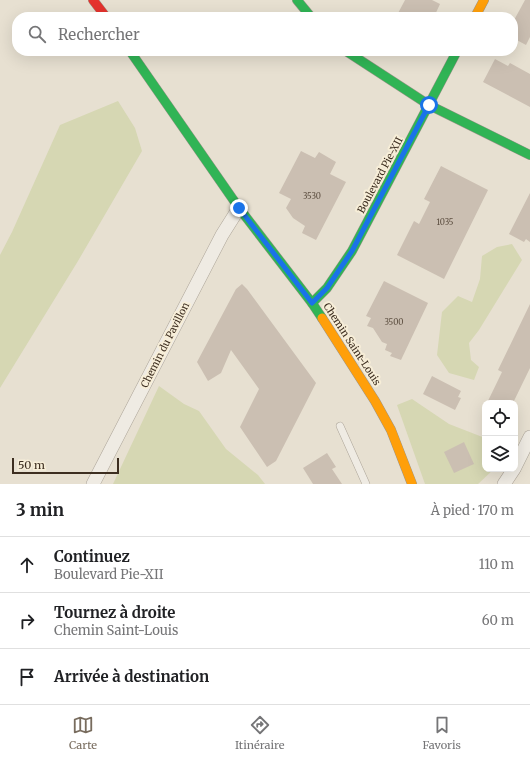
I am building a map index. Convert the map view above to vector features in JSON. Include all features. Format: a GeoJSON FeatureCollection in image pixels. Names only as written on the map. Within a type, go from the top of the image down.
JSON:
{"type":"FeatureCollection","features":[{"type":"Feature","properties":{"kind":"street"},"geometry":{"type":"LineString","coordinates":[[93,0],[102,12]]}},
{"type":"Feature","properties":{"kind":"street"},"geometry":{"type":"LineString","coordinates":[[297,0],[308,12]]}},
{"type":"Feature","properties":{"kind":"street"},"geometry":{"type":"LineString","coordinates":[[478,12],[484,0]]}},
{"type":"Feature","properties":{"kind":"street","name":"Chemin Saint-Louis"},"geometry":{"type":"LineString","coordinates":[[133,56],[239,208],[312,303],[391,430],[412,484]]}},
{"type":"Feature","properties":{"kind":"street"},"geometry":{"type":"LineString","coordinates":[[354,56],[429,105],[530,155]]}},
{"type":"Feature","properties":{"kind":"street","name":"Boulevard Pie-XII"},"geometry":{"type":"LineString","coordinates":[[312,303],[327,288],[352,251],[454,56]]}},
{"type":"Feature","properties":{"kind":"street","name":"Chemin du Pavillon"},"geometry":{"type":"LineString","coordinates":[[93,484],[222,235],[239,208]]}},
{"type":"Feature","properties":{"kind":"street"},"geometry":{"type":"LineString","coordinates":[[518,460],[530,437]]}},
{"type":"Feature","properties":{"kind":"street"},"geometry":{"type":"LineString","coordinates":[[504,484],[512,472]]}},
{"type":"Feature","properties":{"kind":"lane"},"geometry":{"type":"LineString","coordinates":[[340,426],[366,484]]}},
{"type":"Feature","properties":{"kind":"green space"},"geometry":{"type":"Polygon","coordinates":[[[118,101],[135,128],[142,151],[78,261],[0,388],[0,255],[12,232],[60,125],[118,101]]]}},
{"type":"Feature","properties":{"kind":"green space"},"geometry":{"type":"Polygon","coordinates":[[[512,244],[522,260],[479,330],[469,343],[471,360],[479,367],[474,380],[449,373],[437,355],[442,312],[458,296],[472,302],[480,279],[482,256],[497,247],[512,244]]]}},
{"type":"Feature","properties":{"kind":"green space"},"geometry":{"type":"Polygon","coordinates":[[[159,386],[184,404],[199,411],[226,449],[258,475],[265,484],[113,484],[159,386]]]}},
{"type":"Feature","properties":{"kind":"green space"},"geometry":{"type":"Polygon","coordinates":[[[412,399],[449,424],[482,437],[482,472],[491,472],[478,484],[425,484],[397,405],[412,399]]]}},
{"type":"Feature","properties":{"kind":"building"},"geometry":{"type":"Polygon","coordinates":[[[405,0],[432,0],[440,4],[436,12],[399,12],[405,0]]]}},
{"type":"Feature","properties":{"kind":"building"},"geometry":{"type":"Polygon","coordinates":[[[525,0],[530,0],[530,37],[526,45],[518,41],[518,13],[525,0]]]}},
{"type":"Feature","properties":{"kind":"building"},"geometry":{"type":"Polygon","coordinates":[[[495,59],[508,66],[510,63],[530,74],[530,107],[483,82],[495,59]]]}},
{"type":"Feature","properties":{"kind":"building"},"geometry":{"type":"Polygon","coordinates":[[[301,151],[315,158],[319,152],[336,162],[330,174],[346,182],[316,240],[302,233],[305,226],[293,218],[286,208],[291,199],[279,193],[301,151]]]}},
{"type":"Feature","properties":{"kind":"building"},"geometry":{"type":"Polygon","coordinates":[[[441,166],[488,190],[444,279],[397,255],[414,221],[419,224],[430,202],[424,199],[441,166]]]}},
{"type":"Feature","properties":{"kind":"building"},"geometry":{"type":"Polygon","coordinates":[[[530,193],[530,242],[526,239],[524,242],[509,234],[530,193]]]}},
{"type":"Feature","properties":{"kind":"building"},"geometry":{"type":"Polygon","coordinates":[[[384,281],[428,303],[401,360],[390,356],[392,353],[385,350],[387,344],[382,342],[373,328],[367,326],[371,318],[366,316],[384,281]]]}},
{"type":"Feature","properties":{"kind":"building"},"geometry":{"type":"Polygon","coordinates":[[[242,284],[316,383],[276,461],[267,467],[240,427],[259,389],[231,350],[221,373],[208,381],[197,362],[236,289],[242,284]]]}},
{"type":"Feature","properties":{"kind":"building"},"geometry":{"type":"Polygon","coordinates":[[[530,304],[530,368],[514,400],[488,400],[502,372],[498,370],[530,304]]]}},
{"type":"Feature","properties":{"kind":"building"},"geometry":{"type":"Polygon","coordinates":[[[432,376],[461,391],[458,397],[461,398],[455,410],[423,394],[432,376]]]}},
{"type":"Feature","properties":{"kind":"building"},"geometry":{"type":"Polygon","coordinates":[[[464,442],[474,464],[454,473],[444,452],[464,442]]]}},
{"type":"Feature","properties":{"kind":"building"},"geometry":{"type":"Polygon","coordinates":[[[327,453],[336,467],[332,469],[342,484],[313,484],[303,468],[327,453]]]}},
{"type":"Feature","properties":{"kind":"traffic: fast"},"geometry":{"type":"LineString","coordinates":[[297,0],[307,12]]}},
{"type":"Feature","properties":{"kind":"traffic: fast"},"geometry":{"type":"LineString","coordinates":[[133,56],[239,208],[322,318]]}},
{"type":"Feature","properties":{"kind":"traffic: fast"},"geometry":{"type":"LineString","coordinates":[[354,56],[429,105],[530,155]]}},
{"type":"Feature","properties":{"kind":"traffic: fast"},"geometry":{"type":"LineString","coordinates":[[312,303],[327,288],[352,251],[454,56]]}},
{"type":"Feature","properties":{"kind":"traffic: slow"},"geometry":{"type":"LineString","coordinates":[[478,12],[484,0]]}},
{"type":"Feature","properties":{"kind":"traffic: slow"},"geometry":{"type":"LineString","coordinates":[[322,318],[375,401],[391,430],[412,484]]}},
{"type":"Feature","properties":{"kind":"traffic: jam"},"geometry":{"type":"LineString","coordinates":[[93,0],[102,12]]}},
{"type":"Feature","properties":{"kind":"route"},"geometry":{"type":"LineString","coordinates":[[239,208],[312,303],[327,288],[352,251],[429,105]]}}]}
